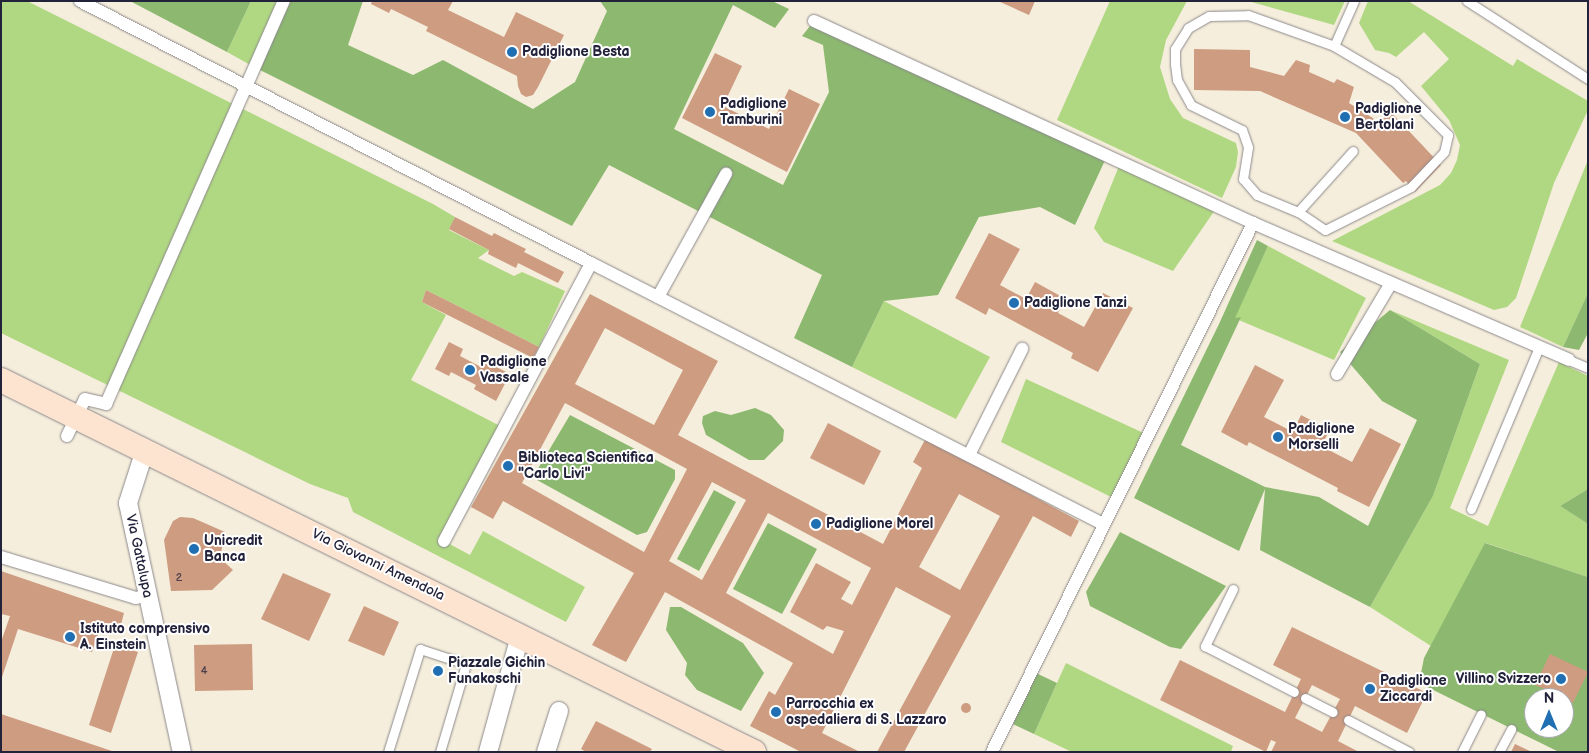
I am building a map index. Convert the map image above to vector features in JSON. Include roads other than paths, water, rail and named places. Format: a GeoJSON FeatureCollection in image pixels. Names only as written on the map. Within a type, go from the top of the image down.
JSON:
{"type":"FeatureCollection","features":[{"type":"Feature","properties":{"kind":"main road","name":"Via Giovanni Amendola"},"geometry":{"type":"LineString","coordinates":[[1,380],[72,426],[145,450],[754,752]]}},
{"type":"Feature","properties":{"kind":"street"},"geometry":{"type":"LineString","coordinates":[[80,1],[1103,524]]}},
{"type":"Feature","properties":{"kind":"street"},"geometry":{"type":"LineString","coordinates":[[72,426],[84,399],[106,404],[284,1]]}},
{"type":"Feature","properties":{"kind":"street"},"geometry":{"type":"LineString","coordinates":[[814,21],[1253,224],[1569,360]]}},
{"type":"Feature","properties":{"kind":"street"},"geometry":{"type":"LineString","coordinates":[[658,297],[726,174]]}},
{"type":"Feature","properties":{"kind":"street"},"geometry":{"type":"LineString","coordinates":[[992,752],[1103,524],[1253,224]]}},
{"type":"Feature","properties":{"kind":"street"},"geometry":{"type":"LineString","coordinates":[[444,541],[591,263]]}},
{"type":"Feature","properties":{"kind":"street"},"geometry":{"type":"LineString","coordinates":[[1337,374],[1391,283]]}},
{"type":"Feature","properties":{"kind":"street"},"geometry":{"type":"LineString","coordinates":[[969,455],[1022,349]]}},
{"type":"Feature","properties":{"kind":"street","name":"Via Gattalupa"},"geometry":{"type":"LineString","coordinates":[[145,450],[128,503],[182,752]]}},
{"type":"Feature","properties":{"kind":"street"},"geometry":{"type":"LineString","coordinates":[[1,557],[136,598],[148,595]]}},
{"type":"Feature","properties":{"kind":"street"},"geometry":{"type":"LineString","coordinates":[[488,752],[520,636]]}},
{"type":"Feature","properties":{"kind":"street"},"geometry":{"type":"LineString","coordinates":[[546,752],[559,711]]}},
{"type":"Feature","properties":{"kind":"lane"},"geometry":{"type":"LineString","coordinates":[[1334,46],[1354,1]]}},
{"type":"Feature","properties":{"kind":"lane"},"geometry":{"type":"LineString","coordinates":[[1467,1],[1588,79]]}},
{"type":"Feature","properties":{"kind":"lane"},"geometry":{"type":"LineString","coordinates":[[1248,15],[1334,46],[1395,82],[1448,135],[1444,152],[1410,186],[1325,230],[1298,212],[1257,195],[1243,180],[1248,147],[1242,130],[1191,105],[1177,80],[1175,49],[1188,28],[1209,16],[1248,15]]}},
{"type":"Feature","properties":{"kind":"lane"},"geometry":{"type":"LineString","coordinates":[[1298,212],[1353,151]]}},
{"type":"Feature","properties":{"kind":"lane"},"geometry":{"type":"LineString","coordinates":[[1471,509],[1539,347]]}},
{"type":"Feature","properties":{"kind":"lane"},"geometry":{"type":"LineString","coordinates":[[1569,360],[1588,368]]}},
{"type":"Feature","properties":{"kind":"lane"},"geometry":{"type":"LineString","coordinates":[[1233,589],[1205,646],[1294,692]]}},
{"type":"Feature","properties":{"kind":"lane"},"geometry":{"type":"LineString","coordinates":[[388,752],[420,649],[466,664],[440,752]]}},
{"type":"Feature","properties":{"kind":"lane"},"geometry":{"type":"LineString","coordinates":[[1305,698],[1333,712]]}},
{"type":"Feature","properties":{"kind":"lane"},"geometry":{"type":"LineString","coordinates":[[1462,752],[1481,714]]}},
{"type":"Feature","properties":{"kind":"lane"},"geometry":{"type":"LineString","coordinates":[[1348,720],[1409,752]]}},
{"type":"Feature","properties":{"kind":"lane"},"geometry":{"type":"LineString","coordinates":[[1499,752],[1511,729]]}},
{"type":"Feature","properties":{"kind":"place","name":"Padiglione Besta"},"geometry":{"type":"Point","coordinates":[512,52]}},
{"type":"Feature","properties":{"kind":"place","name":"Padiglione Tamburini"},"geometry":{"type":"Point","coordinates":[710,112]}},
{"type":"Feature","properties":{"kind":"place","name":"Padiglione Bertolani"},"geometry":{"type":"Point","coordinates":[1345,117]}},
{"type":"Feature","properties":{"kind":"place","name":"Padiglione Tanzi"},"geometry":{"type":"Point","coordinates":[1014,303]}},
{"type":"Feature","properties":{"kind":"place","name":"Padiglione Vassale"},"geometry":{"type":"Point","coordinates":[470,370]}},
{"type":"Feature","properties":{"kind":"place","name":"Padiglione Morselli"},"geometry":{"type":"Point","coordinates":[1278,437]}},
{"type":"Feature","properties":{"kind":"place","name":"Biblioteca Scientifica \"Carlo Livi\""},"geometry":{"type":"Point","coordinates":[508,466]}},
{"type":"Feature","properties":{"kind":"place","name":"Padiglione Morel"},"geometry":{"type":"Point","coordinates":[816,524]}},
{"type":"Feature","properties":{"kind":"place","name":"Unicredit Banca"},"geometry":{"type":"Point","coordinates":[194,549]}},
{"type":"Feature","properties":{"kind":"place","name":"Istituto comprensivo A. Einstein"},"geometry":{"type":"Point","coordinates":[70,637]}},
{"type":"Feature","properties":{"kind":"place","name":"Piazzale Gichin Funakoschi"},"geometry":{"type":"Point","coordinates":[438,671]}},
{"type":"Feature","properties":{"kind":"place","name":"Villino Svizzero"},"geometry":{"type":"Point","coordinates":[1561,679]}},
{"type":"Feature","properties":{"kind":"place","name":"Padiglione Ziccardi"},"geometry":{"type":"Point","coordinates":[1370,689]}},
{"type":"Feature","properties":{"kind":"place","name":"Parrocchia ex ospedaliera di S. Lazzaro"},"geometry":{"type":"Point","coordinates":[776,712]}}]}
